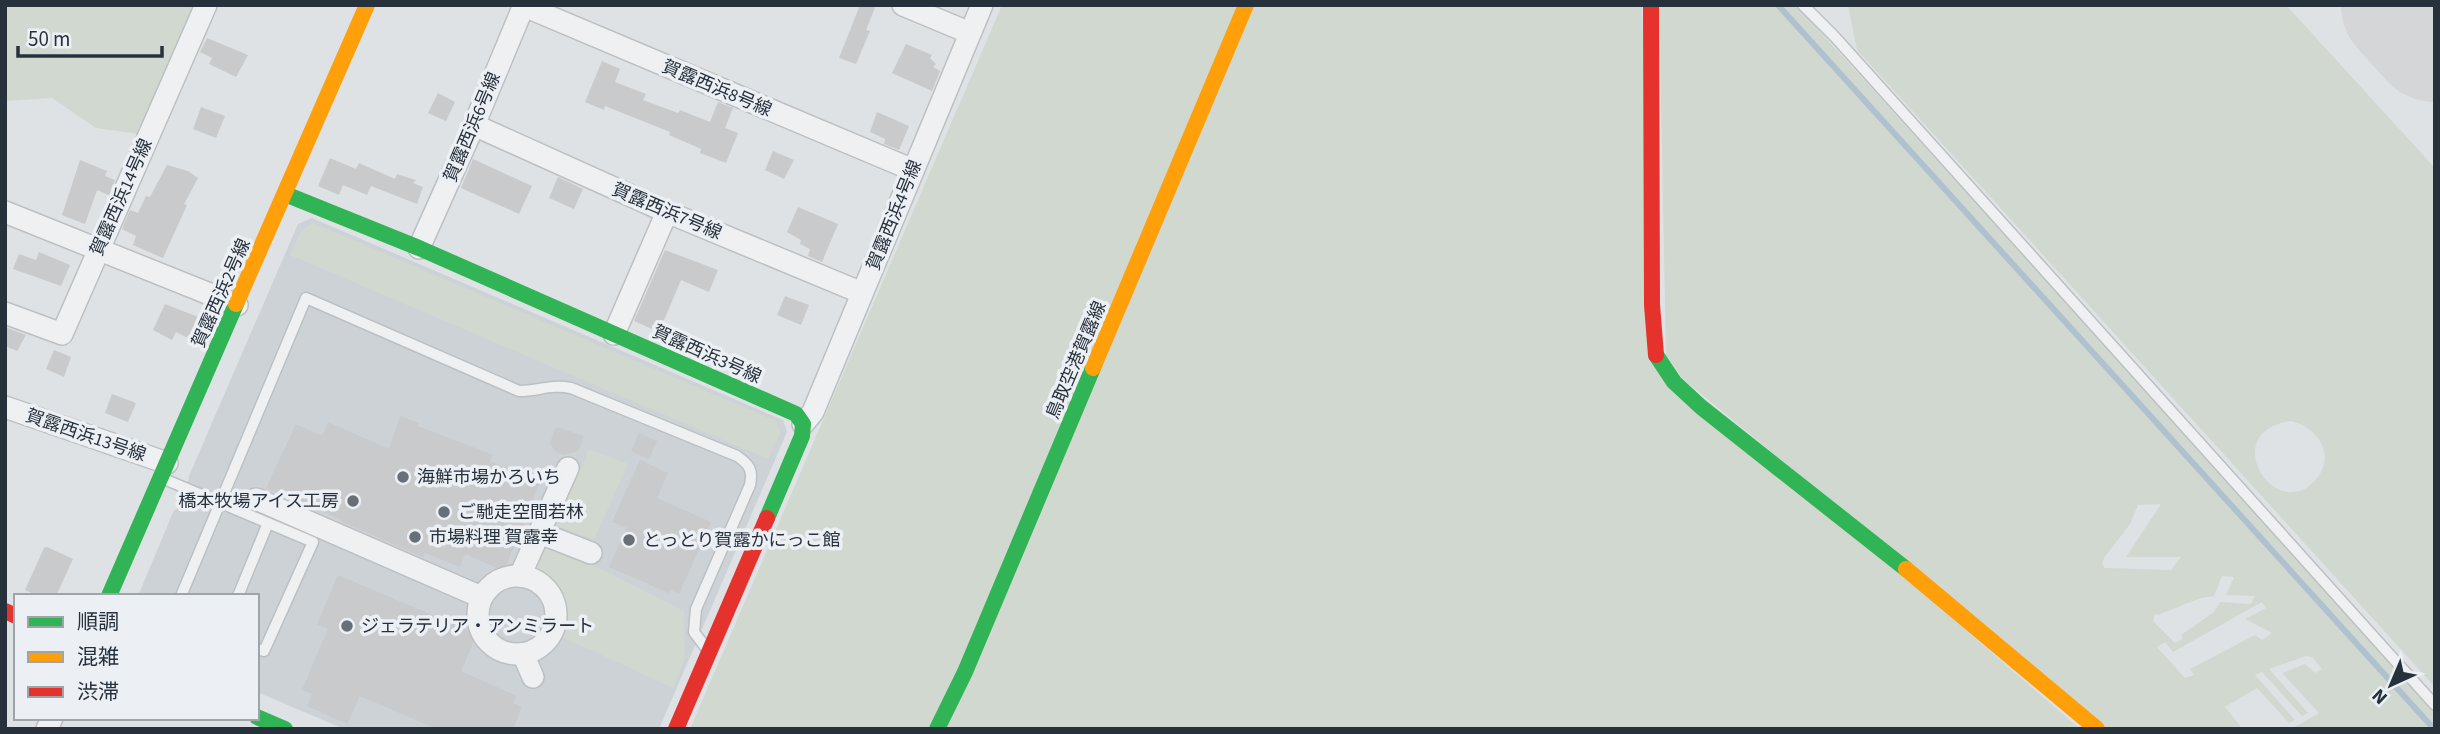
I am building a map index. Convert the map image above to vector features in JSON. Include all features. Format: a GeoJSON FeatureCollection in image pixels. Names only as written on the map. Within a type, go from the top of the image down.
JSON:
{"type":"FeatureCollection","features":[{"type":"Feature","properties":{"kind":"street","name":"賀露西浜14号線"},"geometry":{"type":"LineString","coordinates":[[5,313],[62,334],[206,5]]}},
{"type":"Feature","properties":{"kind":"street","name":"賀露西浜2号線"},"geometry":{"type":"LineString","coordinates":[[110,594],[367,5]]}},
{"type":"Feature","properties":{"kind":"street","name":"賀露西浜6号線"},"geometry":{"type":"LineString","coordinates":[[419,248],[474,125],[523,5]]}},
{"type":"Feature","properties":{"kind":"street","name":"賀露西浜8号線"},"geometry":{"type":"LineString","coordinates":[[523,5],[913,170]]}},
{"type":"Feature","properties":{"kind":"street"},"geometry":{"type":"LineString","coordinates":[[903,5],[970,33]]}},
{"type":"Feature","properties":{"kind":"street","name":"賀露西浜4号線"},"geometry":{"type":"LineString","coordinates":[[803,424],[813,412],[982,5]]}},
{"type":"Feature","properties":{"kind":"street","name":"鳥取空港賀露線"},"geometry":{"type":"LineString","coordinates":[[937,729],[965,672],[1246,5]]}},
{"type":"Feature","properties":{"kind":"street"},"geometry":{"type":"LineString","coordinates":[[1651,5],[1652,305],[1656,357],[1674,382],[1701,407],[1877,545],[2097,729]]}},
{"type":"Feature","properties":{"kind":"street","name":"賀露西浜7号線"},"geometry":{"type":"LineString","coordinates":[[474,125],[667,212],[862,293]]}},
{"type":"Feature","properties":{"kind":"street","name":"賀露西浜3号線"},"geometry":{"type":"LineString","coordinates":[[285,194],[419,248],[796,414],[803,424]]}},
{"type":"Feature","properties":{"kind":"street"},"geometry":{"type":"LineString","coordinates":[[5,212],[237,305]]}},
{"type":"Feature","properties":{"kind":"street"},"geometry":{"type":"LineString","coordinates":[[614,334],[667,212]]}},
{"type":"Feature","properties":{"kind":"street","name":"賀露西浜13号線"},"geometry":{"type":"LineString","coordinates":[[5,407],[164,471]]}},
{"type":"Feature","properties":{"kind":"street"},"geometry":{"type":"LineString","coordinates":[[676,729],[803,436],[803,424]]}},
{"type":"Feature","properties":{"kind":"street"},"geometry":{"type":"LineString","coordinates":[[520,576],[568,468]]}},
{"type":"Feature","properties":{"kind":"street"},"geometry":{"type":"LineString","coordinates":[[256,499],[481,597]]}},
{"type":"Feature","properties":{"kind":"street"},"geometry":{"type":"LineString","coordinates":[[540,533],[591,552]]}},
{"type":"Feature","properties":{"kind":"street"},"geometry":{"type":"LineString","coordinates":[[520,576],[538,582],[547,590],[556,614],[549,638],[540,647],[523,654],[503,652],[492,646],[478,623],[477,610],[481,597],[500,579],[520,576]]}},
{"type":"Feature","properties":{"kind":"street"},"geometry":{"type":"LineString","coordinates":[[523,654],[533,677]]}},
{"type":"Feature","properties":{"kind":"street"},"geometry":{"type":"LineString","coordinates":[[259,718],[285,729]]}},
{"type":"Feature","properties":{"kind":"lane"},"geometry":{"type":"LineString","coordinates":[[1803,5],[1835,37],[2435,705]]}},
{"type":"Feature","properties":{"kind":"lane"},"geometry":{"type":"LineString","coordinates":[[182,594],[306,298],[519,391],[534,391],[555,385],[571,388],[737,456],[748,464],[752,473],[750,485],[696,609],[694,632],[710,653]]}},
{"type":"Feature","properties":{"kind":"lane"},"geometry":{"type":"LineString","coordinates":[[164,471],[221,502],[313,542],[264,651],[259,650]]}},
{"type":"Feature","properties":{"kind":"lane"},"geometry":{"type":"LineString","coordinates":[[239,594],[268,523]]}},
{"type":"Feature","properties":{"kind":"shaded area"},"geometry":{"type":"Polygon","coordinates":[[[5,5],[199,5],[139,134],[96,128],[52,98],[5,101],[5,5]]]}},
{"type":"Feature","properties":{"kind":"shaded area"},"geometry":{"type":"Polygon","coordinates":[[[1002,5],[1642,5],[1652,358],[2080,729],[690,729],[1002,5]]]}},
{"type":"Feature","properties":{"kind":"shaded area"},"geometry":{"type":"Polygon","coordinates":[[[1659,5],[1796,5],[2435,709],[2435,729],[2291,729],[2319,713],[2282,673],[2305,664],[2315,673],[2322,669],[2312,657],[2306,656],[2269,669],[2308,713],[2302,716],[2262,672],[2255,675],[2295,720],[2289,723],[2257,688],[2225,707],[2241,727],[2236,729],[2106,729],[1682,378],[1666,355],[1659,5]],[[2161,504],[2138,505],[2130,524],[2104,558],[2102,564],[2105,568],[2171,570],[2181,557],[2126,557],[2161,504]],[[2222,576],[2214,596],[2155,614],[2153,621],[2175,643],[2183,639],[2181,635],[2214,612],[2220,602],[2251,604],[2255,596],[2226,595],[2234,577],[2222,576]],[[2262,602],[2173,652],[2165,642],[2157,647],[2185,678],[2194,675],[2190,669],[2255,635],[2262,640],[2272,633],[2245,619],[2266,608],[2262,602]]]}},
{"type":"Feature","properties":{"kind":"shaded area"},"geometry":{"type":"Polygon","coordinates":[[[1848,5],[2286,5],[2435,168],[2435,687],[1857,50],[1848,5]],[[2291,421],[2269,428],[2257,441],[2255,457],[2260,472],[2271,485],[2285,492],[2301,490],[2317,478],[2325,460],[2324,451],[2316,435],[2291,421]]]}},
{"type":"Feature","properties":{"kind":"shaded area"},"geometry":{"type":"Polygon","coordinates":[[[312,218],[783,420],[787,432],[659,729],[344,729],[259,693],[259,594],[139,594],[174,510],[183,506],[189,476],[298,224],[312,218]]]}},
{"type":"Feature","properties":{"kind":"shaded area"},"geometry":{"type":"Polygon","coordinates":[[[313,223],[776,421],[780,433],[768,459],[290,255],[301,231],[313,223]]]}},
{"type":"Feature","properties":{"kind":"shaded area"},"geometry":{"type":"Polygon","coordinates":[[[589,449],[628,464],[594,540],[556,525],[589,449]]]}},
{"type":"Feature","properties":{"kind":"shaded area"},"geometry":{"type":"Polygon","coordinates":[[[551,544],[684,611],[685,658],[673,688],[558,635],[561,615],[557,598],[547,584],[531,572],[541,548],[551,544]]]}},
{"type":"Feature","properties":{"kind":"building"},"geometry":{"type":"Polygon","coordinates":[[[860,5],[876,5],[866,30],[870,31],[856,64],[839,58],[860,5]]]}},
{"type":"Feature","properties":{"kind":"building"},"geometry":{"type":"Polygon","coordinates":[[[207,38],[248,55],[236,77],[209,64],[212,58],[200,52],[207,38]]]}},
{"type":"Feature","properties":{"kind":"building"},"geometry":{"type":"Polygon","coordinates":[[[906,44],[932,55],[930,58],[936,64],[933,67],[940,71],[932,91],[892,73],[906,44]]]}},
{"type":"Feature","properties":{"kind":"building"},"geometry":{"type":"Polygon","coordinates":[[[602,61],[620,69],[615,82],[646,94],[643,100],[678,113],[680,110],[710,122],[718,102],[733,108],[725,128],[738,133],[726,163],[700,153],[701,149],[669,135],[670,132],[605,106],[604,110],[585,102],[602,61]]]}},
{"type":"Feature","properties":{"kind":"building"},"geometry":{"type":"Polygon","coordinates":[[[438,93],[455,102],[446,121],[428,113],[438,93]]]}},
{"type":"Feature","properties":{"kind":"building"},"geometry":{"type":"Polygon","coordinates":[[[201,107],[225,116],[216,138],[193,129],[201,107]]]}},
{"type":"Feature","properties":{"kind":"building"},"geometry":{"type":"Polygon","coordinates":[[[877,112],[909,126],[899,150],[884,144],[885,139],[870,132],[877,112]]]}},
{"type":"Feature","properties":{"kind":"building"},"geometry":{"type":"Polygon","coordinates":[[[773,151],[794,160],[784,179],[765,170],[773,151]]]}},
{"type":"Feature","properties":{"kind":"building"},"geometry":{"type":"Polygon","coordinates":[[[330,158],[356,169],[359,163],[395,179],[397,174],[416,180],[413,183],[423,187],[417,204],[371,186],[367,195],[343,185],[339,195],[318,186],[330,158]]]}},
{"type":"Feature","properties":{"kind":"building"},"geometry":{"type":"Polygon","coordinates":[[[473,159],[532,186],[519,214],[461,188],[473,159]]]}},
{"type":"Feature","properties":{"kind":"building"},"geometry":{"type":"Polygon","coordinates":[[[80,160],[107,171],[105,176],[115,180],[109,195],[97,190],[85,224],[62,215],[80,160]]]}},
{"type":"Feature","properties":{"kind":"building"},"geometry":{"type":"Polygon","coordinates":[[[167,165],[188,171],[198,178],[184,204],[187,205],[163,258],[133,245],[136,236],[122,229],[130,210],[138,213],[146,196],[150,197],[167,165]]]}},
{"type":"Feature","properties":{"kind":"building"},"geometry":{"type":"Polygon","coordinates":[[[558,177],[583,189],[574,209],[549,198],[558,177]]]}},
{"type":"Feature","properties":{"kind":"building"},"geometry":{"type":"Polygon","coordinates":[[[798,207],[838,224],[822,262],[808,256],[810,249],[787,232],[798,207]]]}},
{"type":"Feature","properties":{"kind":"building"},"geometry":{"type":"Polygon","coordinates":[[[665,250],[718,270],[709,292],[681,280],[659,332],[634,321],[665,250]]]}},
{"type":"Feature","properties":{"kind":"building"},"geometry":{"type":"Polygon","coordinates":[[[39,252],[70,265],[61,286],[13,269],[19,254],[36,260],[39,252]]]}},
{"type":"Feature","properties":{"kind":"building"},"geometry":{"type":"Polygon","coordinates":[[[785,296],[809,305],[801,325],[777,315],[785,296]]]}},
{"type":"Feature","properties":{"kind":"building"},"geometry":{"type":"Polygon","coordinates":[[[165,304],[198,317],[188,338],[176,332],[172,340],[153,330],[165,304]]]}},
{"type":"Feature","properties":{"kind":"building"},"geometry":{"type":"Polygon","coordinates":[[[5,327],[26,335],[17,351],[5,346],[5,327]]]}},
{"type":"Feature","properties":{"kind":"building"},"geometry":{"type":"Polygon","coordinates":[[[54,350],[71,357],[64,377],[46,369],[54,350]]]}},
{"type":"Feature","properties":{"kind":"building"},"geometry":{"type":"Polygon","coordinates":[[[112,394],[136,403],[128,422],[105,413],[112,394]]]}},
{"type":"Feature","properties":{"kind":"building"},"geometry":{"type":"Polygon","coordinates":[[[400,416],[419,423],[418,426],[493,455],[490,461],[540,482],[504,571],[465,554],[460,567],[425,553],[423,557],[266,488],[296,424],[322,436],[328,422],[389,449],[400,416]]]}},
{"type":"Feature","properties":{"kind":"building"},"geometry":{"type":"Polygon","coordinates":[[[556,427],[584,436],[578,451],[564,455],[556,452],[550,443],[556,427]]]}},
{"type":"Feature","properties":{"kind":"building"},"geometry":{"type":"Polygon","coordinates":[[[639,433],[657,441],[649,459],[631,451],[639,433]]]}},
{"type":"Feature","properties":{"kind":"building"},"geometry":{"type":"Polygon","coordinates":[[[640,460],[668,473],[657,498],[711,522],[679,594],[671,590],[669,593],[609,567],[627,528],[612,522],[640,460]]]}},
{"type":"Feature","properties":{"kind":"building"},"geometry":{"type":"Polygon","coordinates":[[[44,548],[73,559],[57,594],[34,594],[25,590],[44,548]]]}},
{"type":"Feature","properties":{"kind":"building"},"geometry":{"type":"Polygon","coordinates":[[[338,575],[477,634],[461,671],[516,696],[513,703],[522,707],[513,729],[437,729],[360,696],[347,724],[307,706],[312,694],[302,690],[328,629],[317,624],[338,575]]]}},
{"type":"Feature","properties":{"kind":"waterway"},"geometry":{"type":"LineString","coordinates":[[1778,5],[2434,729]]}},
{"type":"Feature","properties":{"kind":"runway"},"geometry":{"type":"LineString","coordinates":[[2406,5],[2435,37]]}},
{"type":"Feature","properties":{"kind":"traffic: fast"},"geometry":{"type":"LineString","coordinates":[[285,194],[419,248],[796,414],[803,424],[802,436],[767,518]]}},
{"type":"Feature","properties":{"kind":"traffic: fast"},"geometry":{"type":"LineString","coordinates":[[110,594],[236,304]]}},
{"type":"Feature","properties":{"kind":"traffic: fast"},"geometry":{"type":"LineString","coordinates":[[1656,355],[1674,382],[1701,407],[1906,569]]}},
{"type":"Feature","properties":{"kind":"traffic: fast"},"geometry":{"type":"LineString","coordinates":[[937,729],[965,672],[1093,368]]}},
{"type":"Feature","properties":{"kind":"traffic: fast"},"geometry":{"type":"LineString","coordinates":[[259,718],[285,729]]}},
{"type":"Feature","properties":{"kind":"traffic: slow"},"geometry":{"type":"LineString","coordinates":[[236,304],[367,5]]}},
{"type":"Feature","properties":{"kind":"traffic: slow"},"geometry":{"type":"LineString","coordinates":[[1093,368],[1246,5]]}},
{"type":"Feature","properties":{"kind":"traffic: slow"},"geometry":{"type":"LineString","coordinates":[[1906,569],[2097,729]]}},
{"type":"Feature","properties":{"kind":"traffic: jam"},"geometry":{"type":"LineString","coordinates":[[1651,5],[1652,305],[1656,355]]}},
{"type":"Feature","properties":{"kind":"traffic: jam"},"geometry":{"type":"LineString","coordinates":[[676,729],[767,518]]}},
{"type":"Feature","properties":{"kind":"traffic: jam"},"geometry":{"type":"LineString","coordinates":[[5,611],[14,615]]}},
{"type":"Feature","properties":{"kind":"place","name":"海鮮市場かろいち"},"geometry":{"type":"Point","coordinates":[403,477]}},
{"type":"Feature","properties":{"kind":"place","name":"橋本牧場アイス工房"},"geometry":{"type":"Point","coordinates":[353,501]}},
{"type":"Feature","properties":{"kind":"place","name":"ご馳走空間若林"},"geometry":{"type":"Point","coordinates":[444,512]}},
{"type":"Feature","properties":{"kind":"place","name":"市場料理 賀露幸"},"geometry":{"type":"Point","coordinates":[415,537]}},
{"type":"Feature","properties":{"kind":"place","name":"とっとり賀露かにっこ館"},"geometry":{"type":"Point","coordinates":[629,540]}},
{"type":"Feature","properties":{"kind":"place","name":"ジェラテリア・アンミラート"},"geometry":{"type":"Point","coordinates":[347,626]}}]}
